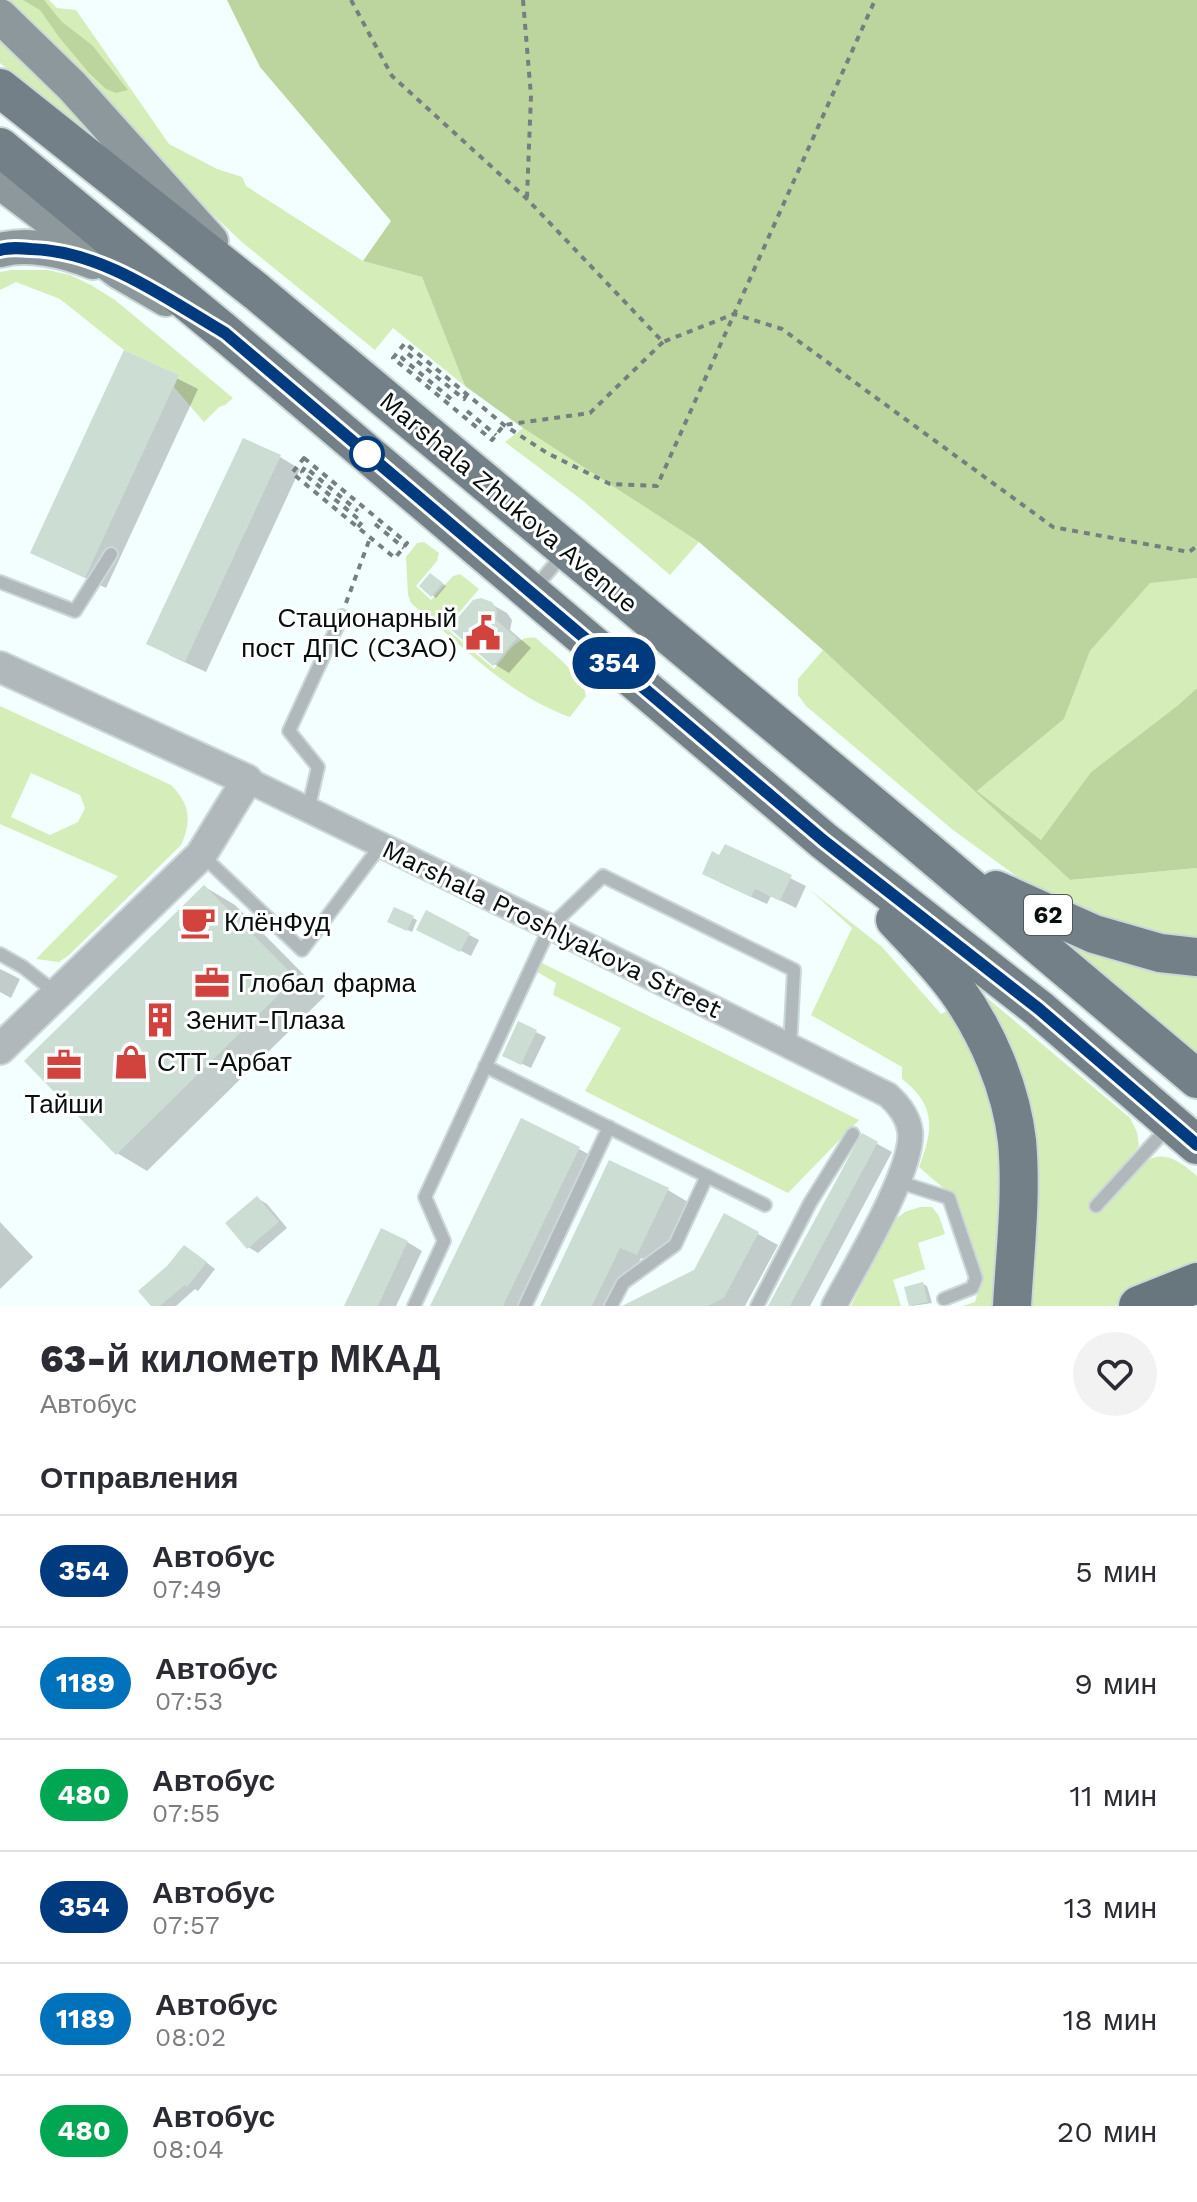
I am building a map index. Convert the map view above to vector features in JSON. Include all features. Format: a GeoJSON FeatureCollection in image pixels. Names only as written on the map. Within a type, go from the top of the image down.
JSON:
{"type":"FeatureCollection","features":[{"type":"Feature","properties":{"kind":"highway"},"geometry":{"type":"LineString","coordinates":[[1139,1306],[1197,1283]]}},
{"type":"Feature","properties":{"kind":"main road"},"geometry":{"type":"LineString","coordinates":[[0,16],[72,86],[257,292]]}},
{"type":"Feature","properties":{"kind":"main road","name":"Marshala Zhukova Avenue"},"geometry":{"type":"LineString","coordinates":[[0,88],[257,292],[1197,1079]]}},
{"type":"Feature","properties":{"kind":"main road","name":"Marshala Zhukova Avenue"},"geometry":{"type":"LineString","coordinates":[[0,147],[225,333],[824,841],[1039,1009],[1185,1134]]}},
{"type":"Feature","properties":{"kind":"main road"},"geometry":{"type":"LineString","coordinates":[[0,182],[118,271],[225,333]]}},
{"type":"Feature","properties":{"kind":"main road"},"geometry":{"type":"LineString","coordinates":[[0,250],[48,249],[118,271]]}},
{"type":"Feature","properties":{"kind":"main road","name":"62"},"geometry":{"type":"LineString","coordinates":[[913,839],[995,889],[1094,934],[1160,953],[1197,957]]}},
{"type":"Feature","properties":{"kind":"main road"},"geometry":{"type":"LineString","coordinates":[[824,841],[956,990],[981,1030],[1000,1073],[1016,1139],[1018,1183],[1012,1306]]}},
{"type":"Feature","properties":{"kind":"street","name":"Marshala Proshlyakova Street"},"geometry":{"type":"LineString","coordinates":[[0,667],[247,780],[888,1095],[899,1104],[907,1118],[911,1144],[899,1182],[834,1306]]}},
{"type":"Feature","properties":{"kind":"street"},"geometry":{"type":"LineString","coordinates":[[0,1049],[201,855],[247,780]]}},
{"type":"Feature","properties":{"kind":"lane"},"geometry":{"type":"LineString","coordinates":[[531,592],[567,550]]}},
{"type":"Feature","properties":{"kind":"lane"},"geometry":{"type":"LineString","coordinates":[[0,582],[75,611],[111,554]]}},
{"type":"Feature","properties":{"kind":"lane"},"geometry":{"type":"LineString","coordinates":[[308,810],[318,767],[289,731],[342,616]]}},
{"type":"Feature","properties":{"kind":"lane"},"geometry":{"type":"LineString","coordinates":[[201,855],[302,950],[381,845]]}},
{"type":"Feature","properties":{"kind":"lane"},"geometry":{"type":"LineString","coordinates":[[414,1306],[444,1241],[425,1197],[550,927],[603,876],[794,970],[790,1047]]}},
{"type":"Feature","properties":{"kind":"lane"},"geometry":{"type":"LineString","coordinates":[[0,954],[23,967],[58,995]]}},
{"type":"Feature","properties":{"kind":"lane"},"geometry":{"type":"LineString","coordinates":[[485,1066],[765,1205]]}},
{"type":"Feature","properties":{"kind":"lane"},"geometry":{"type":"LineString","coordinates":[[525,1306],[609,1127]]}},
{"type":"Feature","properties":{"kind":"lane"},"geometry":{"type":"LineString","coordinates":[[757,1306],[810,1203],[853,1134]]}},
{"type":"Feature","properties":{"kind":"lane"},"geometry":{"type":"LineString","coordinates":[[1096,1206],[1185,1134]]}},
{"type":"Feature","properties":{"kind":"lane"},"geometry":{"type":"LineString","coordinates":[[611,1306],[623,1283],[675,1245],[707,1176]]}},
{"type":"Feature","properties":{"kind":"lane"},"geometry":{"type":"LineString","coordinates":[[899,1182],[949,1198],[976,1278],[972,1288],[944,1299]]}},
{"type":"Feature","properties":{"kind":"path"},"geometry":{"type":"LineString","coordinates":[[351,0],[392,76],[527,199],[663,342]]}},
{"type":"Feature","properties":{"kind":"path"},"geometry":{"type":"LineString","coordinates":[[523,0],[531,96],[527,199]]}},
{"type":"Feature","properties":{"kind":"path"},"geometry":{"type":"LineString","coordinates":[[875,0],[734,314],[657,486],[610,484],[547,453],[504,425],[405,343],[393,358],[492,440],[504,425],[590,413],[663,342],[734,314],[782,329],[1053,527],[1189,552],[1197,546]]}},
{"type":"Feature","properties":{"kind":"path"},"geometry":{"type":"LineString","coordinates":[[451,399],[402,358],[407,353],[464,399],[467,394]]}},
{"type":"Feature","properties":{"kind":"path"},"geometry":{"type":"LineString","coordinates":[[467,411],[496,435]]}},
{"type":"Feature","properties":{"kind":"path"},"geometry":{"type":"LineString","coordinates":[[304,458],[407,543],[395,558],[370,538],[292,473],[304,458]]}},
{"type":"Feature","properties":{"kind":"path"},"geometry":{"type":"LineString","coordinates":[[358,511],[305,467],[302,472],[362,522],[358,527]]}},
{"type":"Feature","properties":{"kind":"path"},"geometry":{"type":"LineString","coordinates":[[375,524],[404,548]]}},
{"type":"Feature","properties":{"kind":"path"},"geometry":{"type":"LineString","coordinates":[[342,616],[370,538]]}},
{"type":"Feature","properties":{"kind":"green space"},"geometry":{"type":"Polygon","coordinates":[[[0,0],[49,0],[57,8],[76,10],[169,144],[217,169],[242,177],[246,186],[363,261],[422,277],[465,386],[393,328],[375,350],[243,243],[153,158],[0,0]]]}},
{"type":"Feature","properties":{"kind":"green space"},"geometry":{"type":"Polygon","coordinates":[[[23,0],[44,0],[62,22],[92,45],[128,90],[116,93],[106,89],[89,73],[40,10],[23,0]]]}},
{"type":"Feature","properties":{"kind":"green space"},"geometry":{"type":"Polygon","coordinates":[[[227,0],[1197,0],[1197,578],[1150,583],[1090,651],[1064,719],[977,791],[1041,840],[1091,772],[1197,688],[1197,868],[1070,880],[823,650],[699,542],[523,428],[465,386],[422,277],[363,261],[391,221],[260,67],[227,0]]]}},
{"type":"Feature","properties":{"kind":"green space"},"geometry":{"type":"Polygon","coordinates":[[[0,33],[113,156],[0,63],[0,33]]]}},
{"type":"Feature","properties":{"kind":"green space"},"geometry":{"type":"Polygon","coordinates":[[[47,270],[70,275],[91,285],[115,300],[233,398],[204,422],[174,387],[179,375],[124,350],[60,299],[16,282],[0,290],[0,272],[47,270]]]}},
{"type":"Feature","properties":{"kind":"green space"},"geometry":{"type":"Polygon","coordinates":[[[523,428],[699,542],[670,575],[582,500],[505,442],[523,428]]]}},
{"type":"Feature","properties":{"kind":"green space"},"geometry":{"type":"Polygon","coordinates":[[[424,542],[439,553],[437,561],[416,586],[431,600],[453,576],[460,574],[479,589],[446,628],[494,669],[517,643],[536,638],[566,664],[584,688],[586,696],[570,717],[505,682],[411,603],[406,557],[417,543],[424,542]]]}},
{"type":"Feature","properties":{"kind":"green space"},"geometry":{"type":"Polygon","coordinates":[[[1197,578],[1197,688],[1091,772],[1041,840],[977,791],[1064,719],[1090,651],[1150,582],[1197,578]]]}},
{"type":"Feature","properties":{"kind":"green space"},"geometry":{"type":"Polygon","coordinates":[[[823,650],[1070,880],[1197,868],[1197,937],[1126,927],[1046,895],[953,830],[806,706],[798,695],[798,679],[823,650]]]}},
{"type":"Feature","properties":{"kind":"green space"},"geometry":{"type":"Polygon","coordinates":[[[0,706],[171,785],[182,799],[188,820],[181,845],[59,962],[36,959],[118,876],[0,824],[0,706]],[[31,773],[11,817],[50,835],[78,822],[85,808],[80,795],[31,773]]]}},
{"type":"Feature","properties":{"kind":"green space"},"geometry":{"type":"Polygon","coordinates":[[[809,889],[882,947],[941,1014],[949,1010],[978,1064],[993,1107],[999,1145],[998,1306],[962,1306],[975,1302],[983,1275],[956,1199],[919,1167],[927,1141],[929,1119],[921,1099],[902,1079],[902,1067],[811,1015],[852,928],[809,889]]]}},
{"type":"Feature","properties":{"kind":"green space"},"geometry":{"type":"Polygon","coordinates":[[[1053,937],[1197,973],[1197,1061],[1053,937]]]}},
{"type":"Feature","properties":{"kind":"green space"},"geometry":{"type":"Polygon","coordinates":[[[542,963],[859,1120],[788,1193],[585,1091],[621,1028],[553,995],[556,983],[534,970],[542,963]]]}},
{"type":"Feature","properties":{"kind":"green space"},"geometry":{"type":"Polygon","coordinates":[[[974,987],[1130,1118],[1139,1146],[1103,1190],[1113,1197],[1142,1165],[1160,1157],[1182,1164],[1197,1176],[1197,1273],[1115,1306],[1022,1306],[1027,1241],[974,987]]]}},
{"type":"Feature","properties":{"kind":"green space"},"geometry":{"type":"Polygon","coordinates":[[[932,1207],[939,1216],[945,1234],[918,1243],[925,1269],[893,1280],[901,1306],[851,1306],[893,1221],[905,1212],[932,1207]]]}},
{"type":"Feature","properties":{"kind":"building"},"geometry":{"type":"Polygon","coordinates":[[[124,350],[179,375],[85,578],[30,553],[124,350]]]}},
{"type":"Feature","properties":{"kind":"building"},"geometry":{"type":"Polygon","coordinates":[[[243,438],[281,455],[185,662],[146,644],[243,438]]]}},
{"type":"Feature","properties":{"kind":"building"},"geometry":{"type":"Polygon","coordinates":[[[430,573],[443,583],[431,597],[419,586],[430,573]]]}},
{"type":"Feature","properties":{"kind":"building","name":"Стационарный пост ДПС (СЗАО)"},"geometry":{"type":"Polygon","coordinates":[[[481,598],[492,602],[497,610],[496,620],[517,638],[493,666],[449,628],[473,600],[481,598]]]}},
{"type":"Feature","properties":{"kind":"building"},"geometry":{"type":"Polygon","coordinates":[[[725,844],[792,875],[780,901],[755,889],[751,897],[702,874],[712,851],[719,855],[725,844]]]}},
{"type":"Feature","properties":{"kind":"building","name":"Зенит-Плаза"},"geometry":{"type":"Polygon","coordinates":[[[204,885],[296,978],[116,1155],[24,1061],[204,885]]]}},
{"type":"Feature","properties":{"kind":"building"},"geometry":{"type":"Polygon","coordinates":[[[394,907],[414,916],[407,931],[387,922],[394,907]]]}},
{"type":"Feature","properties":{"kind":"building"},"geometry":{"type":"Polygon","coordinates":[[[426,910],[470,933],[460,952],[416,930],[426,910]]]}},
{"type":"Feature","properties":{"kind":"building"},"geometry":{"type":"Polygon","coordinates":[[[518,1021],[537,1030],[521,1065],[502,1056],[518,1021]]]}},
{"type":"Feature","properties":{"kind":"building"},"geometry":{"type":"Polygon","coordinates":[[[521,1118],[580,1147],[503,1306],[430,1306],[521,1118]]]}},
{"type":"Feature","properties":{"kind":"building"},"geometry":{"type":"Polygon","coordinates":[[[862,1133],[878,1142],[790,1306],[768,1306],[862,1133]]]}},
{"type":"Feature","properties":{"kind":"building"},"geometry":{"type":"Polygon","coordinates":[[[609,1160],[669,1188],[637,1255],[620,1248],[592,1306],[540,1306],[609,1160]]]}},
{"type":"Feature","properties":{"kind":"building"},"geometry":{"type":"Polygon","coordinates":[[[257,1196],[279,1222],[247,1249],[225,1223],[257,1196]]]}},
{"type":"Feature","properties":{"kind":"building"},"geometry":{"type":"Polygon","coordinates":[[[724,1213],[759,1232],[724,1298],[708,1306],[622,1306],[694,1270],[724,1213]]]}},
{"type":"Feature","properties":{"kind":"building"},"geometry":{"type":"Polygon","coordinates":[[[381,1228],[408,1241],[378,1306],[344,1306],[381,1228]]]}},
{"type":"Feature","properties":{"kind":"building"},"geometry":{"type":"Polygon","coordinates":[[[184,1245],[207,1262],[187,1287],[185,1285],[160,1306],[151,1306],[138,1291],[167,1266],[184,1245]]]}},
{"type":"Feature","properties":{"kind":"building"},"geometry":{"type":"Polygon","coordinates":[[[923,1282],[928,1302],[909,1306],[904,1287],[923,1282]]]}},
{"type":"Feature","properties":{"kind":"bus line","name":"354"},"geometry":{"type":"LineString","coordinates":[[0,250],[48,249],[84,258],[118,271],[225,333],[824,841],[1039,1009],[1197,1145]]}},
{"type":"Feature","properties":{"kind":"place","name":"Стационарный пост ДПС (СЗАО)"},"geometry":{"type":"Point","coordinates":[483,633]}},
{"type":"Feature","properties":{"kind":"place","name":"КлёнФуд"},"geometry":{"type":"Point","coordinates":[198,922]}},
{"type":"Feature","properties":{"kind":"place","name":"Глобал фарма"},"geometry":{"type":"Point","coordinates":[212,983]}},
{"type":"Feature","properties":{"kind":"place","name":"Зенит-Плаза"},"geometry":{"type":"Point","coordinates":[160,1020]}},
{"type":"Feature","properties":{"kind":"place","name":"СТТ-Арбат"},"geometry":{"type":"Point","coordinates":[131,1062]}},
{"type":"Feature","properties":{"kind":"place","name":"Тайши"},"geometry":{"type":"Point","coordinates":[64,1065]}}]}
